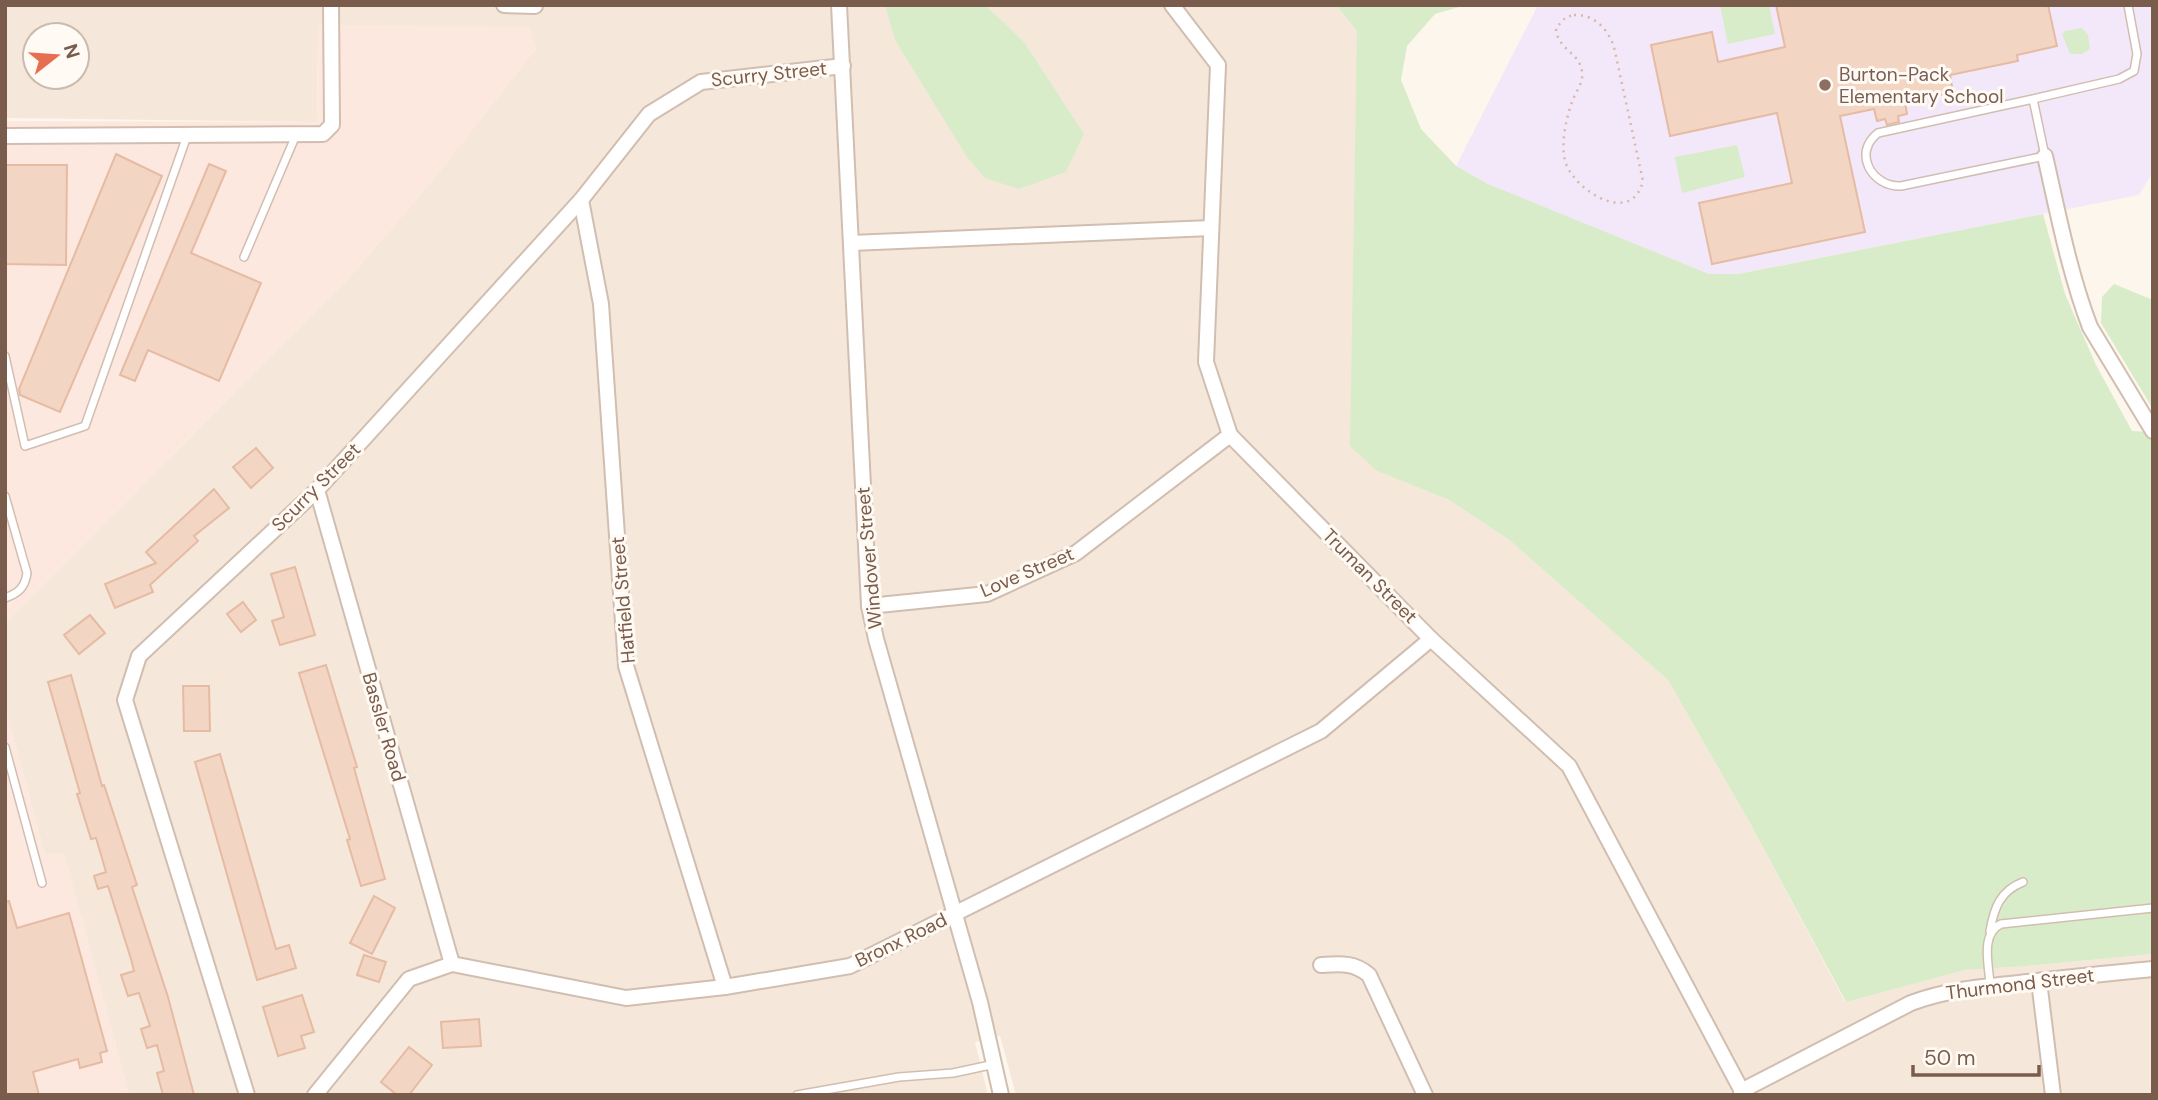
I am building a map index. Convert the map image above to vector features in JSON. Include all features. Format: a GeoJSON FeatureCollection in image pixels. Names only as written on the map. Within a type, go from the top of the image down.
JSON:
{"type":"FeatureCollection","features":[{"type":"Feature","properties":{"kind":"street"},"geometry":{"type":"LineString","coordinates":[[5,136],[323,134],[332,125],[331,5]]}},
{"type":"Feature","properties":{"kind":"street"},"geometry":{"type":"LineString","coordinates":[[504,5],[535,6]]}},
{"type":"Feature","properties":{"kind":"street","name":"Windover Street"},"geometry":{"type":"LineString","coordinates":[[839,5],[869,606],[876,639],[980,1002],[1000,1095]]}},
{"type":"Feature","properties":{"kind":"street","name":"Truman Street"},"geometry":{"type":"LineString","coordinates":[[1172,5],[1218,65],[1206,362],[1230,435],[1431,639],[1569,766],[1742,1093]]}},
{"type":"Feature","properties":{"kind":"street","name":"Scurry Street"},"geometry":{"type":"LineString","coordinates":[[247,1095],[125,700],[139,656],[317,490],[581,200],[649,114],[701,82],[843,66]]}},
{"type":"Feature","properties":{"kind":"street"},"geometry":{"type":"LineString","coordinates":[[2045,156],[2087,318],[2105,355],[2153,431]]}},
{"type":"Feature","properties":{"kind":"street","name":"Hatfield Street"},"geometry":{"type":"LineString","coordinates":[[581,200],[601,304],[626,666],[725,987]]}},
{"type":"Feature","properties":{"kind":"street"},"geometry":{"type":"LineString","coordinates":[[851,243],[1211,228]]}},
{"type":"Feature","properties":{"kind":"street","name":"Love Street"},"geometry":{"type":"LineString","coordinates":[[869,606],[987,594],[1076,553],[1230,435]]}},
{"type":"Feature","properties":{"kind":"street","name":"Bassler Road"},"geometry":{"type":"LineString","coordinates":[[317,490],[452,964]]}},
{"type":"Feature","properties":{"kind":"street","name":"Bronx Road"},"geometry":{"type":"LineString","coordinates":[[452,964],[626,999],[725,987],[850,966],[1321,731],[1431,639]]}},
{"type":"Feature","properties":{"kind":"street"},"geometry":{"type":"LineString","coordinates":[[1321,965],[1347,963],[1369,975],[1425,1095]]}},
{"type":"Feature","properties":{"kind":"street"},"geometry":{"type":"LineString","coordinates":[[315,1095],[409,979],[452,964]]}},
{"type":"Feature","properties":{"kind":"street","name":"Thurmond Street"},"geometry":{"type":"LineString","coordinates":[[1742,1093],[1911,1003],[1948,991],[2153,969]]}},
{"type":"Feature","properties":{"kind":"street"},"geometry":{"type":"LineString","coordinates":[[2039,981],[2053,1095]]}},
{"type":"Feature","properties":{"kind":"lane"},"geometry":{"type":"LineString","coordinates":[[2034,99],[2045,156],[1895,186],[1877,180],[1868,168],[1867,147],[1878,132],[2119,79],[2134,71],[2137,54],[2128,5]]}},
{"type":"Feature","properties":{"kind":"lane"},"geometry":{"type":"LineString","coordinates":[[244,257],[296,134]]}},
{"type":"Feature","properties":{"kind":"lane"},"geometry":{"type":"LineString","coordinates":[[5,356],[25,446],[85,426],[187,135]]}},
{"type":"Feature","properties":{"kind":"lane"},"geometry":{"type":"LineString","coordinates":[[5,496],[26,573],[26,582],[20,591],[5,598]]}},
{"type":"Feature","properties":{"kind":"lane"},"geometry":{"type":"LineString","coordinates":[[5,747],[42,883]]}},
{"type":"Feature","properties":{"kind":"lane"},"geometry":{"type":"LineString","coordinates":[[1990,986],[1989,935],[1993,912],[2007,890],[2023,882]]}},
{"type":"Feature","properties":{"kind":"lane"},"geometry":{"type":"LineString","coordinates":[[1989,935],[1993,928],[2013,921],[2153,908]]}},
{"type":"Feature","properties":{"kind":"lane"},"geometry":{"type":"LineString","coordinates":[[797,1095],[900,1077],[953,1073],[995,1064]]}},
{"type":"Feature","properties":{"kind":"path"},"geometry":{"type":"LineString","coordinates":[[1566,17],[1591,17],[1606,31],[1614,47],[1643,181],[1640,192],[1634,199],[1625,202],[1603,200],[1590,192],[1567,168],[1564,147],[1567,128],[1572,101],[1583,79],[1580,63],[1560,43],[1556,37],[1556,28],[1566,17]]}},
{"type":"Feature","properties":{"kind":"shaded area"},"geometry":{"type":"Polygon","coordinates":[[[5,5],[1336,5],[1357,31],[1377,471],[1449,500],[1508,539],[1668,680],[1750,823],[1845,1002],[1965,970],[2153,954],[2153,1095],[1016,1095],[1000,1036],[975,1042],[988,1095],[129,1095],[64,854],[45,855],[5,707],[5,623],[347,280],[432,181],[536,48],[318,25],[317,122],[5,118],[5,5]]]}},
{"type":"Feature","properties":{"kind":"shaded area","name":"Burton-Pack Elementary School"},"geometry":{"type":"Polygon","coordinates":[[[1538,5],[2153,5],[2153,172],[2139,195],[1738,274],[1709,274],[1531,204],[1456,166],[1538,5]]]}},
{"type":"Feature","properties":{"kind":"shaded area"},"geometry":{"type":"Polygon","coordinates":[[[318,25],[529,27],[536,48],[432,181],[347,280],[5,623],[5,121],[317,122],[318,25]]]}},
{"type":"Feature","properties":{"kind":"shaded area"},"geometry":{"type":"Polygon","coordinates":[[[5,707],[45,855],[64,854],[129,1095],[5,1095],[5,707]]]}},
{"type":"Feature","properties":{"kind":"green space"},"geometry":{"type":"Polygon","coordinates":[[[885,5],[985,5],[1024,42],[1084,134],[1066,172],[1019,189],[985,178],[967,157],[895,40],[885,5]]]}},
{"type":"Feature","properties":{"kind":"green space"},"geometry":{"type":"Polygon","coordinates":[[[1336,5],[1466,5],[1435,14],[1407,46],[1401,80],[1421,129],[1456,166],[1488,184],[1709,274],[1738,274],[2043,214],[2065,294],[2096,365],[2132,431],[2153,432],[2153,954],[1965,970],[1846,1002],[1750,823],[1668,680],[1508,539],[1449,500],[1377,471],[1350,446],[1357,31],[1336,5]]]}},
{"type":"Feature","properties":{"kind":"green space"},"geometry":{"type":"Polygon","coordinates":[[[1720,5],[1769,5],[1775,34],[1728,44],[1720,5]]]}},
{"type":"Feature","properties":{"kind":"green space"},"geometry":{"type":"Polygon","coordinates":[[[2082,28],[2088,35],[2090,49],[2082,54],[2070,54],[2062,34],[2082,28]]]}},
{"type":"Feature","properties":{"kind":"green space"},"geometry":{"type":"Polygon","coordinates":[[[1737,145],[1745,177],[1682,193],[1675,157],[1737,145]]]}},
{"type":"Feature","properties":{"kind":"green space"},"geometry":{"type":"Polygon","coordinates":[[[2114,284],[2153,300],[2153,409],[2101,323],[2102,297],[2114,284]]]}},
{"type":"Feature","properties":{"kind":"building"},"geometry":{"type":"Polygon","coordinates":[[[1776,5],[2048,5],[2057,46],[2017,55],[2018,61],[1950,75],[1953,92],[1905,102],[1907,114],[1898,116],[1899,122],[1887,125],[1885,119],[1877,121],[1874,109],[1840,116],[1865,232],[1712,264],[1699,203],[1792,183],[1777,113],[1670,136],[1651,45],[1712,32],[1718,62],[1785,47],[1776,5]]]}},
{"type":"Feature","properties":{"kind":"building"},"geometry":{"type":"Polygon","coordinates":[[[116,154],[162,176],[60,412],[20,395],[19,389],[116,154]]]}},
{"type":"Feature","properties":{"kind":"building"},"geometry":{"type":"Polygon","coordinates":[[[209,164],[226,171],[191,253],[261,283],[219,381],[148,350],[135,381],[120,375],[209,164]]]}},
{"type":"Feature","properties":{"kind":"building"},"geometry":{"type":"Polygon","coordinates":[[[5,165],[67,165],[66,265],[5,264],[5,165]]]}},
{"type":"Feature","properties":{"kind":"building"},"geometry":{"type":"Polygon","coordinates":[[[256,448],[273,468],[251,488],[233,467],[256,448]]]}},
{"type":"Feature","properties":{"kind":"building"},"geometry":{"type":"Polygon","coordinates":[[[214,489],[229,508],[194,536],[198,541],[150,585],[153,592],[115,608],[105,584],[156,563],[146,552],[214,489]]]}},
{"type":"Feature","properties":{"kind":"building"},"geometry":{"type":"Polygon","coordinates":[[[295,567],[315,635],[280,645],[272,621],[284,617],[271,574],[295,567]]]}},
{"type":"Feature","properties":{"kind":"building"},"geometry":{"type":"Polygon","coordinates":[[[243,602],[256,620],[241,632],[227,614],[243,602]]]}},
{"type":"Feature","properties":{"kind":"building"},"geometry":{"type":"Polygon","coordinates":[[[90,615],[105,633],[79,654],[64,635],[90,615]]]}},
{"type":"Feature","properties":{"kind":"building"},"geometry":{"type":"Polygon","coordinates":[[[326,665],[357,767],[354,768],[385,879],[361,886],[347,840],[350,839],[299,673],[326,665]]]}},
{"type":"Feature","properties":{"kind":"building"},"geometry":{"type":"Polygon","coordinates":[[[71,675],[102,786],[104,785],[137,885],[132,887],[168,997],[194,1095],[163,1095],[157,1073],[164,1071],[157,1045],[147,1048],[141,1029],[150,1026],[139,993],[128,996],[121,975],[134,971],[108,886],[98,889],[94,876],[106,872],[96,838],[91,839],[77,794],[80,793],[48,682],[71,675]]]}},
{"type":"Feature","properties":{"kind":"building"},"geometry":{"type":"Polygon","coordinates":[[[183,686],[209,686],[210,731],[184,731],[183,686]]]}},
{"type":"Feature","properties":{"kind":"building"},"geometry":{"type":"Polygon","coordinates":[[[220,754],[276,949],[289,945],[296,968],[257,980],[195,762],[220,754]]]}},
{"type":"Feature","properties":{"kind":"building"},"geometry":{"type":"Polygon","coordinates":[[[374,896],[395,908],[372,954],[350,943],[374,896]]]}},
{"type":"Feature","properties":{"kind":"building"},"geometry":{"type":"Polygon","coordinates":[[[9,901],[17,928],[69,913],[107,1051],[100,1053],[102,1062],[80,1068],[78,1059],[33,1072],[39,1095],[5,1095],[5,902],[9,901]]]}},
{"type":"Feature","properties":{"kind":"building"},"geometry":{"type":"Polygon","coordinates":[[[364,955],[386,962],[379,982],[357,975],[364,955]]]}},
{"type":"Feature","properties":{"kind":"building"},"geometry":{"type":"Polygon","coordinates":[[[302,995],[314,1032],[301,1036],[305,1048],[278,1056],[263,1007],[302,995]]]}},
{"type":"Feature","properties":{"kind":"building"},"geometry":{"type":"Polygon","coordinates":[[[479,1019],[481,1046],[443,1048],[441,1022],[479,1019]]]}},
{"type":"Feature","properties":{"kind":"building"},"geometry":{"type":"Polygon","coordinates":[[[409,1047],[432,1065],[409,1095],[397,1095],[381,1082],[409,1047]]]}},
{"type":"Feature","properties":{"kind":"place","name":"Burton-Pack Elementary School"},"geometry":{"type":"Point","coordinates":[1825,85]}}]}
